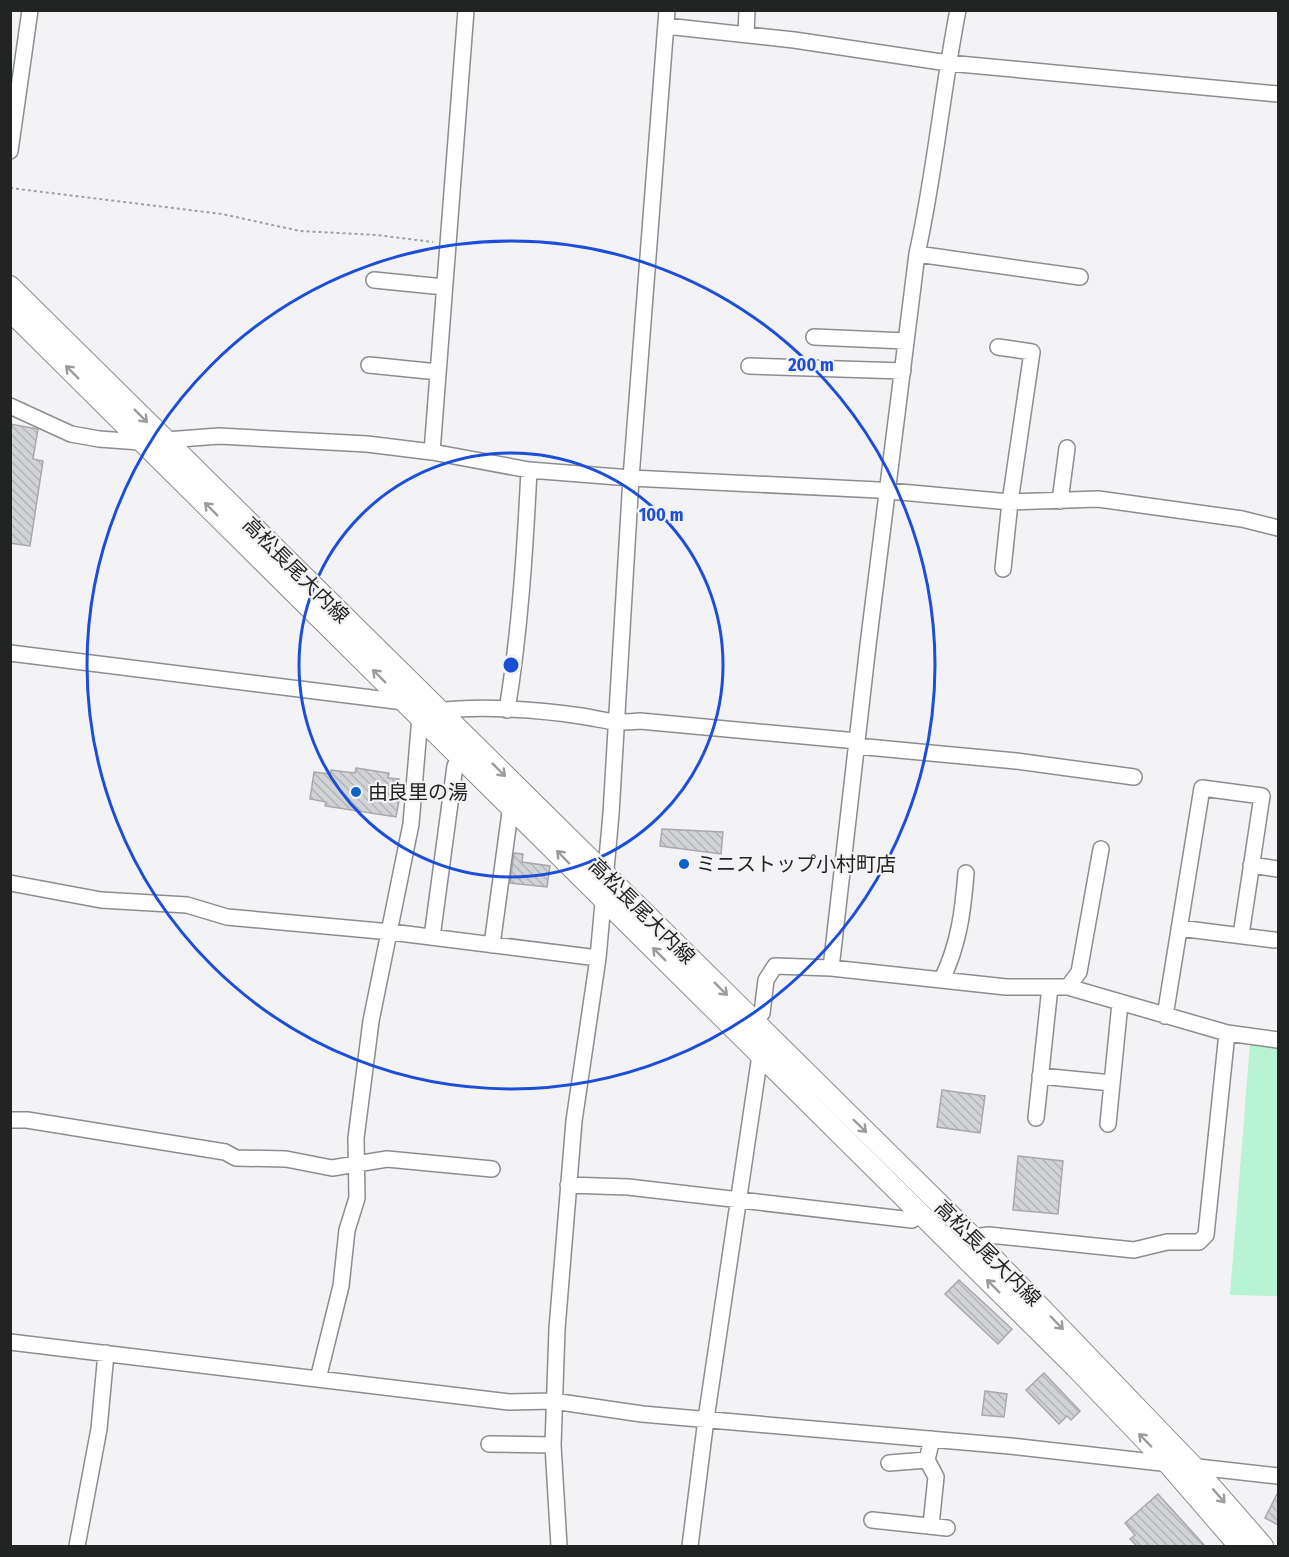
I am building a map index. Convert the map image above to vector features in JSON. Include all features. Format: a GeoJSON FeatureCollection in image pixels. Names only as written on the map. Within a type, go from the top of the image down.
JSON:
{"type":"FeatureCollection","features":[{"type":"Feature","properties":{"kind":"main road","name":"高松長尾大内線"},"geometry":{"type":"LineString","coordinates":[[10,286],[605,874],[748,1030],[760,1055],[1169,1465],[1239,1546]]}},
{"type":"Feature","properties":{"kind":"main road","name":"高松長尾大内線"},"geometry":{"type":"LineString","coordinates":[[10,311],[603,899],[973,1237],[1195,1468],[1263,1546]]}},
{"type":"Feature","properties":{"kind":"street"},"geometry":{"type":"LineString","coordinates":[[10,151],[30,10]]}},
{"type":"Feature","properties":{"kind":"street"},"geometry":{"type":"LineString","coordinates":[[432,452],[466,10]]}},
{"type":"Feature","properties":{"kind":"street"},"geometry":{"type":"LineString","coordinates":[[559,1546],[553,1445],[553,1401],[568,1185],[574,1121],[598,958],[603,899],[631,478],[667,10]]}},
{"type":"Feature","properties":{"kind":"street"},"geometry":{"type":"LineString","coordinates":[[746,35],[747,10]]}},
{"type":"Feature","properties":{"kind":"street"},"geometry":{"type":"LineString","coordinates":[[831,968],[917,254],[931,190],[948,63],[958,10]]}},
{"type":"Feature","properties":{"kind":"street"},"geometry":{"type":"LineString","coordinates":[[666,26],[948,63],[1278,94]]}},
{"type":"Feature","properties":{"kind":"street"},"geometry":{"type":"LineString","coordinates":[[917,254],[1080,277]]}},
{"type":"Feature","properties":{"kind":"street"},"geometry":{"type":"LineString","coordinates":[[375,280],[444,287]]}},
{"type":"Feature","properties":{"kind":"street"},"geometry":{"type":"LineString","coordinates":[[814,337],[906,340]]}},
{"type":"Feature","properties":{"kind":"street"},"geometry":{"type":"LineString","coordinates":[[998,347],[1032,352],[1010,502],[1003,569]]}},
{"type":"Feature","properties":{"kind":"street"},"geometry":{"type":"LineString","coordinates":[[369,365],[438,372]]}},
{"type":"Feature","properties":{"kind":"street"},"geometry":{"type":"LineString","coordinates":[[749,366],[903,370]]}},
{"type":"Feature","properties":{"kind":"street"},"geometry":{"type":"LineString","coordinates":[[10,406],[71,434],[99,440],[140,442],[219,436],[367,444],[432,452],[529,470],[631,478],[888,491],[1010,502],[1098,499],[1242,519],[1278,528]]}},
{"type":"Feature","properties":{"kind":"street"},"geometry":{"type":"LineString","coordinates":[[1060,501],[1067,448]]}},
{"type":"Feature","properties":{"kind":"street"},"geometry":{"type":"LineString","coordinates":[[507,710],[515,664],[525,560],[529,470]]}},
{"type":"Feature","properties":{"kind":"street"},"geometry":{"type":"LineString","coordinates":[[10,653],[404,702]]}},
{"type":"Feature","properties":{"kind":"street"},"geometry":{"type":"LineString","coordinates":[[439,711],[468,708],[582,716],[615,724],[640,721],[1017,760],[1134,777]]}},
{"type":"Feature","properties":{"kind":"street"},"geometry":{"type":"LineString","coordinates":[[318,1379],[337,1306],[347,1230],[357,1198],[356,1138],[371,1021],[391,932],[411,824],[420,717]]}},
{"type":"Feature","properties":{"kind":"street"},"geometry":{"type":"LineString","coordinates":[[432,937],[455,766]]}},
{"type":"Feature","properties":{"kind":"street"},"geometry":{"type":"LineString","coordinates":[[1165,1016],[1202,788],[1262,796],[1241,935]]}},
{"type":"Feature","properties":{"kind":"street"},"geometry":{"type":"LineString","coordinates":[[492,945],[511,806]]}},
{"type":"Feature","properties":{"kind":"street"},"geometry":{"type":"LineString","coordinates":[[1068,987],[1079,972],[1101,849]]}},
{"type":"Feature","properties":{"kind":"street"},"geometry":{"type":"LineString","coordinates":[[1251,865],[1278,869]]}},
{"type":"Feature","properties":{"kind":"street"},"geometry":{"type":"LineString","coordinates":[[942,979],[954,954],[962,925],[966,873]]}},
{"type":"Feature","properties":{"kind":"street"},"geometry":{"type":"LineString","coordinates":[[10,884],[101,900],[187,904],[227,917],[391,932],[598,958]]}},
{"type":"Feature","properties":{"kind":"street"},"geometry":{"type":"LineString","coordinates":[[1179,928],[1274,940]]}},
{"type":"Feature","properties":{"kind":"street"},"geometry":{"type":"LineString","coordinates":[[748,1030],[762,1013],[766,980],[775,966],[831,968],[1006,987],[1068,987],[1227,1033],[1278,1040]]}},
{"type":"Feature","properties":{"kind":"street"},"geometry":{"type":"LineString","coordinates":[[1036,1118],[1050,987]]}},
{"type":"Feature","properties":{"kind":"street"},"geometry":{"type":"LineString","coordinates":[[1108,1124],[1120,1003]]}},
{"type":"Feature","properties":{"kind":"street"},"geometry":{"type":"LineString","coordinates":[[973,1237],[989,1235],[1134,1250],[1167,1242],[1198,1242],[1206,1235],[1227,1033]]}},
{"type":"Feature","properties":{"kind":"street"},"geometry":{"type":"LineString","coordinates":[[690,1546],[706,1419],[760,1055]]}},
{"type":"Feature","properties":{"kind":"street"},"geometry":{"type":"LineString","coordinates":[[1040,1076],[1112,1083]]}},
{"type":"Feature","properties":{"kind":"street"},"geometry":{"type":"LineString","coordinates":[[10,1120],[27,1120],[225,1152],[236,1158],[286,1159],[332,1168],[387,1159],[492,1169]]}},
{"type":"Feature","properties":{"kind":"street"},"geometry":{"type":"LineString","coordinates":[[568,1185],[628,1187],[912,1220],[921,1214]]}},
{"type":"Feature","properties":{"kind":"street"},"geometry":{"type":"LineString","coordinates":[[10,1342],[509,1402],[553,1401],[642,1414],[932,1439],[1278,1476]]}},
{"type":"Feature","properties":{"kind":"street"},"geometry":{"type":"LineString","coordinates":[[77,1546],[99,1429],[106,1353]]}},
{"type":"Feature","properties":{"kind":"street"},"geometry":{"type":"LineString","coordinates":[[930,1525],[936,1477],[927,1460],[932,1439]]}},
{"type":"Feature","properties":{"kind":"street"},"geometry":{"type":"LineString","coordinates":[[489,1444],[553,1445]]}},
{"type":"Feature","properties":{"kind":"street"},"geometry":{"type":"LineString","coordinates":[[889,1463],[927,1460]]}},
{"type":"Feature","properties":{"kind":"street"},"geometry":{"type":"LineString","coordinates":[[872,1520],[947,1528]]}},
{"type":"Feature","properties":{"kind":"path"},"geometry":{"type":"LineString","coordinates":[[10,188],[222,214],[300,231],[377,235],[447,244]]}},
{"type":"Feature","properties":{"kind":"green space"},"geometry":{"type":"Polygon","coordinates":[[[1250,1044],[1278,1048],[1278,1295],[1274,1296],[1230,1295],[1250,1044]]]}},
{"type":"Feature","properties":{"kind":"building"},"geometry":{"type":"Polygon","coordinates":[[[10,424],[38,429],[33,459],[43,461],[30,546],[10,543],[10,424]]]}},
{"type":"Feature","properties":{"kind":"building","name":"由良里の湯"},"geometry":{"type":"Polygon","coordinates":[[[356,768],[389,773],[388,778],[399,779],[398,784],[402,785],[396,817],[325,806],[326,802],[310,799],[314,772],[330,774],[331,770],[355,773],[356,768]]]}},
{"type":"Feature","properties":{"kind":"building"},"geometry":{"type":"Polygon","coordinates":[[[662,829],[723,832],[721,854],[660,846],[662,829]]]}},
{"type":"Feature","properties":{"kind":"building"},"geometry":{"type":"Polygon","coordinates":[[[514,853],[523,854],[522,862],[550,866],[547,887],[510,883],[514,853]]]}},
{"type":"Feature","properties":{"kind":"building"},"geometry":{"type":"Polygon","coordinates":[[[942,1090],[985,1096],[980,1133],[937,1127],[942,1090]]]}},
{"type":"Feature","properties":{"kind":"building"},"geometry":{"type":"Polygon","coordinates":[[[1018,1156],[1063,1161],[1058,1214],[1013,1210],[1018,1156]]]}},
{"type":"Feature","properties":{"kind":"building"},"geometry":{"type":"Polygon","coordinates":[[[959,1280],[1012,1329],[998,1344],[945,1294],[959,1280]]]}},
{"type":"Feature","properties":{"kind":"building"},"geometry":{"type":"Polygon","coordinates":[[[1044,1373],[1080,1411],[1071,1420],[1067,1416],[1059,1424],[1026,1390],[1044,1373]]]}},
{"type":"Feature","properties":{"kind":"building"},"geometry":{"type":"Polygon","coordinates":[[[985,1391],[1007,1394],[1004,1417],[982,1415],[985,1391]]]}},
{"type":"Feature","properties":{"kind":"building"},"geometry":{"type":"Polygon","coordinates":[[[1278,1492],[1278,1525],[1265,1518],[1278,1492]]]}},
{"type":"Feature","properties":{"kind":"building"},"geometry":{"type":"Polygon","coordinates":[[[1158,1494],[1205,1546],[1137,1546],[1130,1539],[1135,1535],[1125,1523],[1158,1494]]]}},
{"type":"Feature","properties":{"kind":"place","name":"由良里の湯"},"geometry":{"type":"Point","coordinates":[356,792]}},
{"type":"Feature","properties":{"kind":"place","name":"ミニストップ小村町店"},"geometry":{"type":"Point","coordinates":[684,864]}}]}
